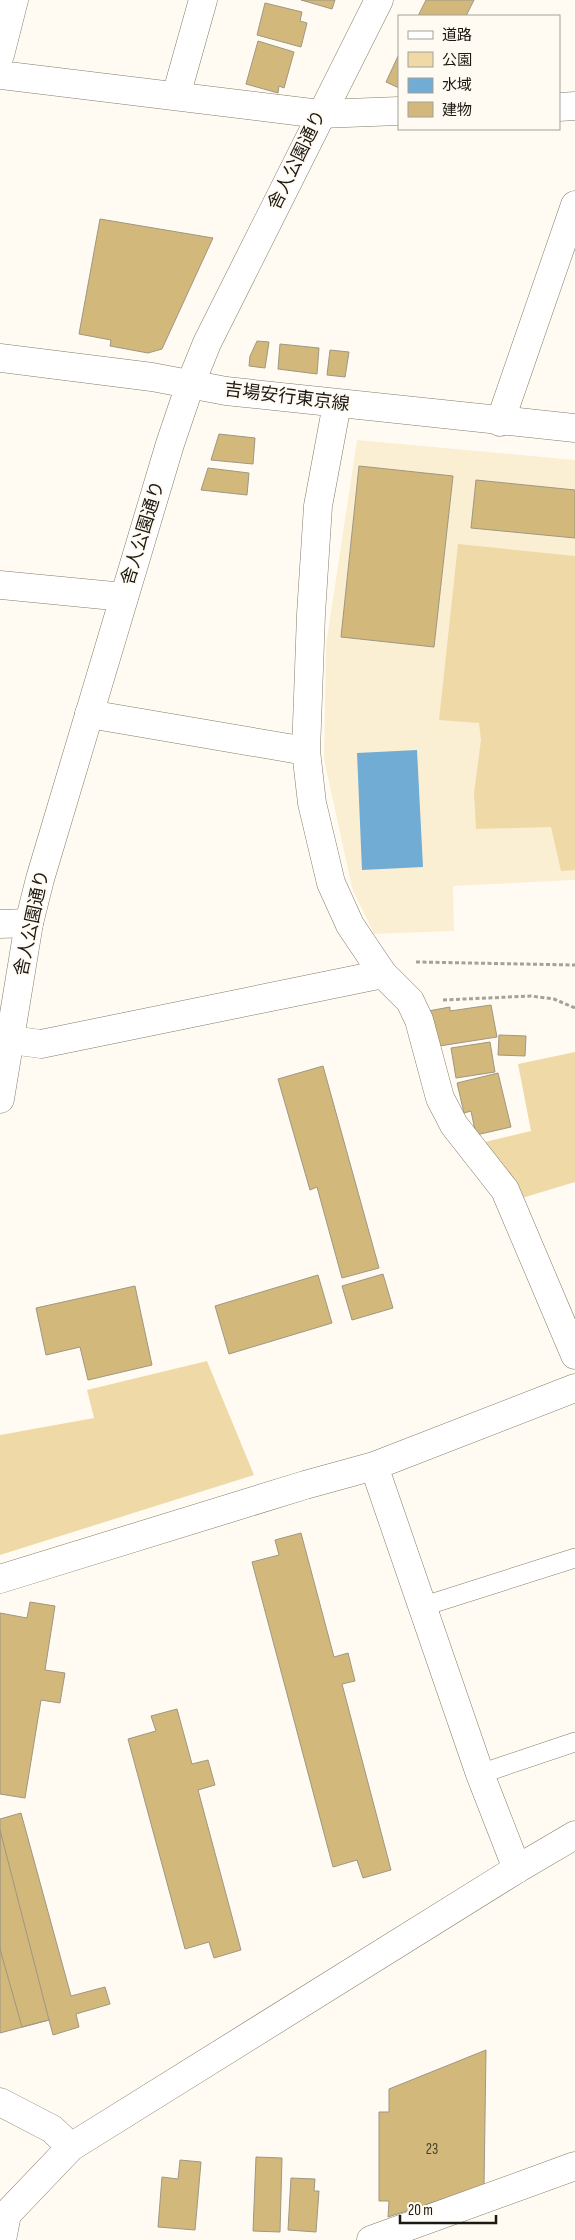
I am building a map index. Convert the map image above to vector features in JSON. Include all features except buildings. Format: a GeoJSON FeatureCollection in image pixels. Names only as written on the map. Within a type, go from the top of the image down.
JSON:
{"type":"FeatureCollection","features":[{"type":"Feature","properties":{"kind":"street"},"geometry":{"type":"LineString","coordinates":[[0,55],[14,0]]}},
{"type":"Feature","properties":{"kind":"street"},"geometry":{"type":"LineString","coordinates":[[176,96],[203,0]]}},
{"type":"Feature","properties":{"kind":"street","name":"舎人公園通り"},"geometry":{"type":"LineString","coordinates":[[0,1099],[29,923],[40,879],[124,597],[190,385],[207,343],[378,0]]}},
{"type":"Feature","properties":{"kind":"street"},"geometry":{"type":"LineString","coordinates":[[0,75],[320,114],[398,111]]}},
{"type":"Feature","properties":{"kind":"street"},"geometry":{"type":"LineString","coordinates":[[560,106],[575,106]]}},
{"type":"Feature","properties":{"kind":"street"},"geometry":{"type":"LineString","coordinates":[[500,422],[575,205]]}},
{"type":"Feature","properties":{"kind":"street","name":"吉場安行東京線"},"geometry":{"type":"LineString","coordinates":[[0,358],[152,377],[190,385],[337,404],[500,422],[575,428]]}},
{"type":"Feature","properties":{"kind":"street"},"geometry":{"type":"LineString","coordinates":[[337,404],[318,506],[311,614],[306,751],[312,803],[331,883],[350,925],[378,967],[410,1002],[419,1020],[440,1098],[454,1125],[504,1190],[575,1355]]}},
{"type":"Feature","properties":{"kind":"street"},"geometry":{"type":"LineString","coordinates":[[0,585],[124,597]]}},
{"type":"Feature","properties":{"kind":"street"},"geometry":{"type":"LineString","coordinates":[[89,714],[306,751]]}},
{"type":"Feature","properties":{"kind":"street"},"geometry":{"type":"LineString","coordinates":[[0,924],[29,923]]}},
{"type":"Feature","properties":{"kind":"street"},"geometry":{"type":"LineString","coordinates":[[11,1040],[41,1044],[378,967]]}},
{"type":"Feature","properties":{"kind":"street"},"geometry":{"type":"LineString","coordinates":[[0,1579],[305,1485],[374,1466],[575,1388]]}},
{"type":"Feature","properties":{"kind":"street"},"geometry":{"type":"LineString","coordinates":[[374,1466],[480,1774],[517,1869]]}},
{"type":"Feature","properties":{"kind":"street"},"geometry":{"type":"LineString","coordinates":[[2,2240],[7,2214],[71,2147],[517,1869],[575,1835]]}},
{"type":"Feature","properties":{"kind":"street"},"geometry":{"type":"LineString","coordinates":[[0,2102],[52,2129],[71,2147]]}},
{"type":"Feature","properties":{"kind":"street"},"geometry":{"type":"LineString","coordinates":[[371,2240],[575,2166]]}},
{"type":"Feature","properties":{"kind":"lane"},"geometry":{"type":"LineString","coordinates":[[421,1607],[575,1558]]}},
{"type":"Feature","properties":{"kind":"lane"},"geometry":{"type":"LineString","coordinates":[[480,1774],[575,1742]]}},
{"type":"Feature","properties":{"kind":"path"},"geometry":{"type":"LineString","coordinates":[[378,967],[575,965]]}},
{"type":"Feature","properties":{"kind":"path"},"geometry":{"type":"LineString","coordinates":[[410,1002],[531,996],[554,999],[575,1008]]}},
{"type":"Feature","properties":{"kind":"shaded area"},"geometry":{"type":"Polygon","coordinates":[[[357,440],[575,460],[575,880],[453,886],[454,931],[374,934],[352,888],[324,759],[326,645],[357,440]]]}},
{"type":"Feature","properties":{"kind":"green space"},"geometry":{"type":"Polygon","coordinates":[[[458,544],[575,556],[575,870],[561,871],[551,827],[476,829],[474,793],[481,740],[479,723],[439,720],[458,544]]]}},
{"type":"Feature","properties":{"kind":"green space"},"geometry":{"type":"Polygon","coordinates":[[[575,1052],[575,1182],[522,1198],[481,1143],[531,1131],[518,1064],[575,1052]]]}},
{"type":"Feature","properties":{"kind":"green space"},"geometry":{"type":"Polygon","coordinates":[[[207,1361],[254,1475],[0,1555],[0,1435],[94,1418],[87,1390],[207,1361]]]}},
{"type":"Feature","properties":{"kind":"water"},"geometry":{"type":"Polygon","coordinates":[[[417,750],[423,867],[362,870],[357,753],[417,750]]]}}]}
